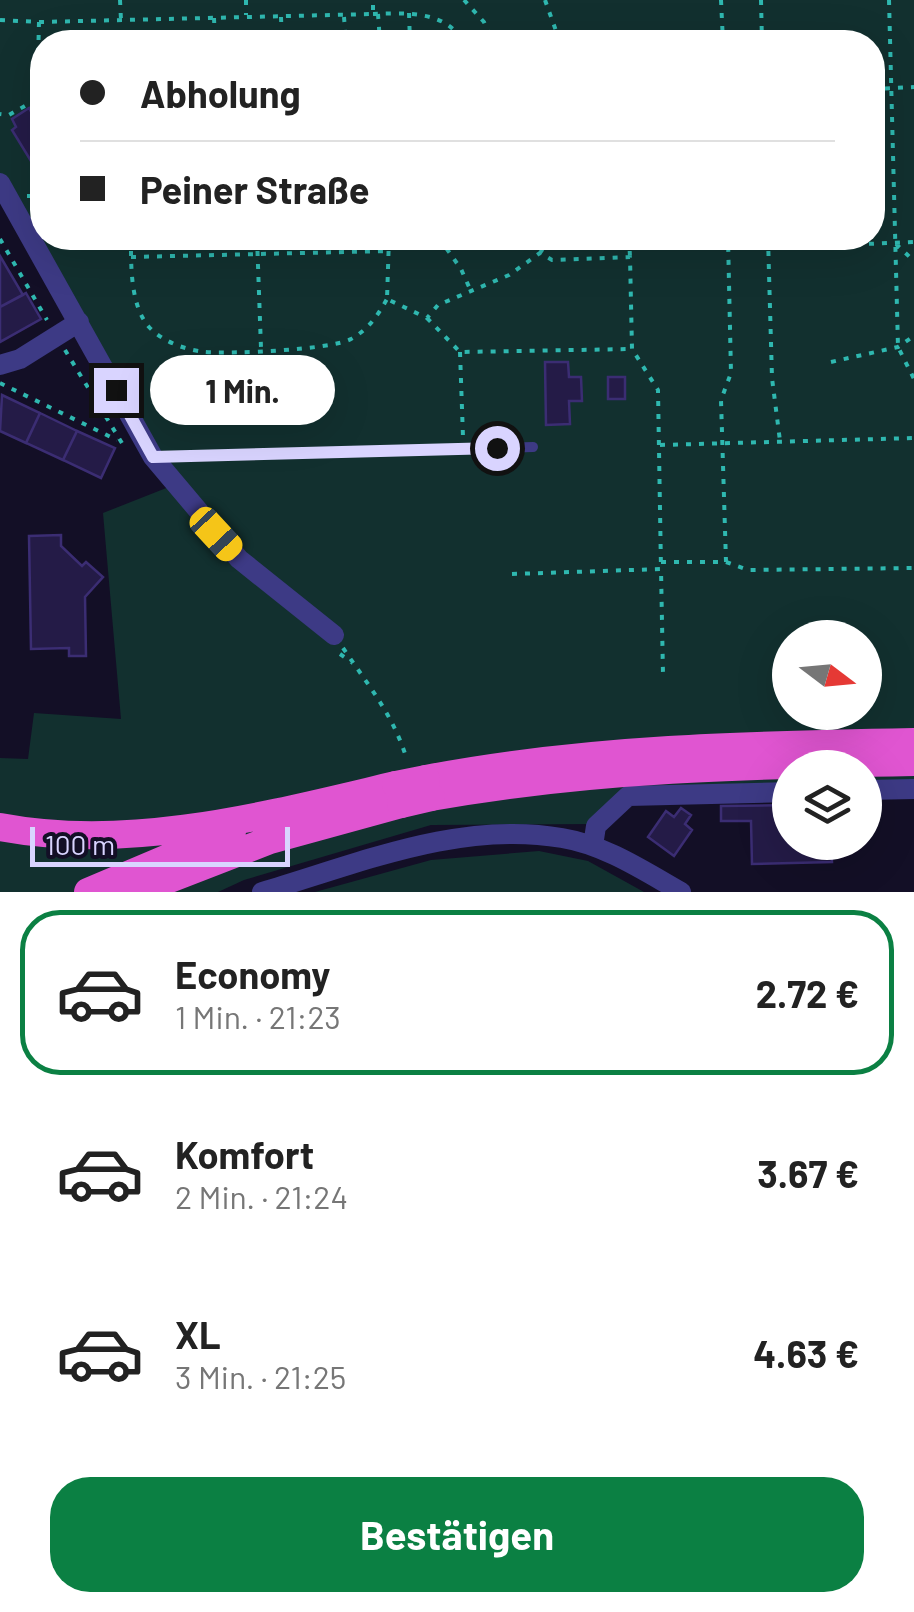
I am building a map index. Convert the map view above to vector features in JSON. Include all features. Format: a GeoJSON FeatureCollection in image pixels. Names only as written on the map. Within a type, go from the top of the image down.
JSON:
{"type":"FeatureCollection","features":[{"type":"Feature","properties":{"kind":"highway"},"geometry":{"type":"LineString","coordinates":[[0,827],[75,836],[144,834],[324,802],[398,794],[514,762],[637,750],[914,742]]}},
{"type":"Feature","properties":{"kind":"highway"},"geometry":{"type":"LineString","coordinates":[[428,788],[640,769],[914,762]]}},
{"type":"Feature","properties":{"kind":"highway"},"geometry":{"type":"LineString","coordinates":[[136,892],[398,794]]}},
{"type":"Feature","properties":{"kind":"highway"},"geometry":{"type":"LineString","coordinates":[[88,892],[195,845],[324,802]]}},
{"type":"Feature","properties":{"kind":"street"},"geometry":{"type":"LineString","coordinates":[[0,184],[30,236]]}},
{"type":"Feature","properties":{"kind":"street"},"geometry":{"type":"LineString","coordinates":[[38,250],[153,457],[239,559],[334,635]]}},
{"type":"Feature","properties":{"kind":"street"},"geometry":{"type":"LineString","coordinates":[[0,365],[20,359],[79,322]]}},
{"type":"Feature","properties":{"kind":"street"},"geometry":{"type":"LineString","coordinates":[[882,789],[914,788]]}},
{"type":"Feature","properties":{"kind":"street"},"geometry":{"type":"LineString","coordinates":[[593,846],[596,826],[628,796],[772,792]]}},
{"type":"Feature","properties":{"kind":"street"},"geometry":{"type":"LineString","coordinates":[[262,892],[432,842],[471,836],[562,838],[593,846],[680,892]]}},
{"type":"Feature","properties":{"kind":"lane"},"geometry":{"type":"LineString","coordinates":[[153,457],[533,448]]}},
{"type":"Feature","properties":{"kind":"path"},"geometry":{"type":"LineString","coordinates":[[120,0],[121,20]]}},
{"type":"Feature","properties":{"kind":"path"},"geometry":{"type":"LineString","coordinates":[[246,0],[246,17]]}},
{"type":"Feature","properties":{"kind":"path"},"geometry":{"type":"LineString","coordinates":[[372,0],[378,30]]}},
{"type":"Feature","properties":{"kind":"path"},"geometry":{"type":"LineString","coordinates":[[464,0],[487,30]]}},
{"type":"Feature","properties":{"kind":"path"},"geometry":{"type":"LineString","coordinates":[[546,0],[556,30]]}},
{"type":"Feature","properties":{"kind":"path"},"geometry":{"type":"LineString","coordinates":[[722,0],[722,30]]}},
{"type":"Feature","properties":{"kind":"path"},"geometry":{"type":"LineString","coordinates":[[761,0],[762,30]]}},
{"type":"Feature","properties":{"kind":"path"},"geometry":{"type":"LineString","coordinates":[[889,0],[898,347],[914,379]]}},
{"type":"Feature","properties":{"kind":"path"},"geometry":{"type":"LineString","coordinates":[[408,13],[409,30]]}},
{"type":"Feature","properties":{"kind":"path"},"geometry":{"type":"LineString","coordinates":[[0,20],[408,13],[440,20],[450,30]]}},
{"type":"Feature","properties":{"kind":"path"},"geometry":{"type":"LineString","coordinates":[[344,15],[345,30]]}},
{"type":"Feature","properties":{"kind":"path"},"geometry":{"type":"LineString","coordinates":[[281,16],[282,30]]}},
{"type":"Feature","properties":{"kind":"path"},"geometry":{"type":"LineString","coordinates":[[214,18],[214,30]]}},
{"type":"Feature","properties":{"kind":"path"},"geometry":{"type":"LineString","coordinates":[[39,22],[39,30]]}},
{"type":"Feature","properties":{"kind":"path"},"geometry":{"type":"LineString","coordinates":[[885,88],[914,88]]}},
{"type":"Feature","properties":{"kind":"path"},"geometry":{"type":"LineString","coordinates":[[0,114],[9,115],[30,103]]}},
{"type":"Feature","properties":{"kind":"path"},"geometry":{"type":"LineString","coordinates":[[885,244],[914,242]]}},
{"type":"Feature","properties":{"kind":"path"},"geometry":{"type":"LineString","coordinates":[[896,244],[914,262]]}},
{"type":"Feature","properties":{"kind":"path"},"geometry":{"type":"LineString","coordinates":[[131,250],[131,256],[137,305],[149,327],[171,344],[204,352],[316,347],[350,340],[374,322],[387,299],[389,251],[131,256]]}},
{"type":"Feature","properties":{"kind":"path"},"geometry":{"type":"LineString","coordinates":[[258,250],[261,349]]}},
{"type":"Feature","properties":{"kind":"path"},"geometry":{"type":"LineString","coordinates":[[448,250],[462,269],[470,290]]}},
{"type":"Feature","properties":{"kind":"path"},"geometry":{"type":"LineString","coordinates":[[536,250],[552,260],[630,257]]}},
{"type":"Feature","properties":{"kind":"path"},"geometry":{"type":"LineString","coordinates":[[426,318],[438,305],[509,275],[542,250]]}},
{"type":"Feature","properties":{"kind":"path"},"geometry":{"type":"LineString","coordinates":[[630,250],[632,349],[658,390],[663,675]]}},
{"type":"Feature","properties":{"kind":"path"},"geometry":{"type":"LineString","coordinates":[[726,562],[722,400],[731,373],[728,250]]}},
{"type":"Feature","properties":{"kind":"path"},"geometry":{"type":"LineString","coordinates":[[768,250],[772,378],[780,441]]}},
{"type":"Feature","properties":{"kind":"path"},"geometry":{"type":"LineString","coordinates":[[387,299],[426,318],[460,352],[462,448]]}},
{"type":"Feature","properties":{"kind":"path"},"geometry":{"type":"LineString","coordinates":[[831,362],[898,347],[914,336]]}},
{"type":"Feature","properties":{"kind":"path"},"geometry":{"type":"LineString","coordinates":[[460,352],[632,349]]}},
{"type":"Feature","properties":{"kind":"path"},"geometry":{"type":"LineString","coordinates":[[0,383],[120,441]]}},
{"type":"Feature","properties":{"kind":"path"},"geometry":{"type":"LineString","coordinates":[[660,445],[914,438]]}},
{"type":"Feature","properties":{"kind":"path"},"geometry":{"type":"LineString","coordinates":[[512,574],[726,562],[748,570],[914,568]]}},
{"type":"Feature","properties":{"kind":"green space"},"geometry":{"type":"Polygon","coordinates":[[[0,0],[914,0],[914,785],[882,786],[882,750],[772,750],[772,788],[626,792],[594,824],[431,825],[244,880],[218,892],[0,892],[0,758],[28,759],[34,713],[121,719],[103,513],[179,483],[41,250],[885,250],[885,30],[30,30],[30,232],[0,181],[0,0]]]}},
{"type":"Feature","properties":{"kind":"green space"},"geometry":{"type":"Polygon","coordinates":[[[539,851],[588,861],[644,892],[315,892],[431,860],[539,851]]]}},
{"type":"Feature","properties":{"kind":"building"},"geometry":{"type":"Polygon","coordinates":[[[30,110],[30,159],[12,130],[16,127],[12,119],[30,110]]]}},
{"type":"Feature","properties":{"kind":"building"},"geometry":{"type":"Polygon","coordinates":[[[0,256],[23,295],[0,307],[0,256]]]}},
{"type":"Feature","properties":{"kind":"building"},"geometry":{"type":"Polygon","coordinates":[[[26,293],[41,319],[0,342],[0,307],[26,293]]]}},
{"type":"Feature","properties":{"kind":"building"},"geometry":{"type":"Polygon","coordinates":[[[545,362],[568,362],[569,377],[581,377],[582,401],[569,401],[570,424],[546,425],[545,362]]]}},
{"type":"Feature","properties":{"kind":"building"},"geometry":{"type":"Polygon","coordinates":[[[608,377],[625,377],[625,399],[608,399],[608,377]]]}},
{"type":"Feature","properties":{"kind":"building"},"geometry":{"type":"Polygon","coordinates":[[[2,395],[40,413],[26,443],[0,431],[2,395]]]}},
{"type":"Feature","properties":{"kind":"building"},"geometry":{"type":"Polygon","coordinates":[[[40,413],[77,431],[63,460],[26,443],[40,413]]]}},
{"type":"Feature","properties":{"kind":"building"},"geometry":{"type":"Polygon","coordinates":[[[77,431],[115,448],[101,478],[63,460],[77,431]]]}},
{"type":"Feature","properties":{"kind":"building"},"geometry":{"type":"Polygon","coordinates":[[[61,535],[61,546],[82,566],[86,562],[103,577],[85,597],[86,656],[69,656],[69,648],[31,649],[29,536],[61,535]]]}},
{"type":"Feature","properties":{"kind":"building"},"geometry":{"type":"Polygon","coordinates":[[[772,805],[772,860],[832,862],[752,864],[751,821],[721,821],[721,806],[772,805]]]}},
{"type":"Feature","properties":{"kind":"building"},"geometry":{"type":"Polygon","coordinates":[[[681,808],[691,815],[685,824],[692,830],[674,856],[648,837],[666,811],[674,817],[681,808]]]}},
{"type":"Feature","properties":{"kind":"route"},"geometry":{"type":"LineString","coordinates":[[116,390],[153,457],[497,448]]}}]}
